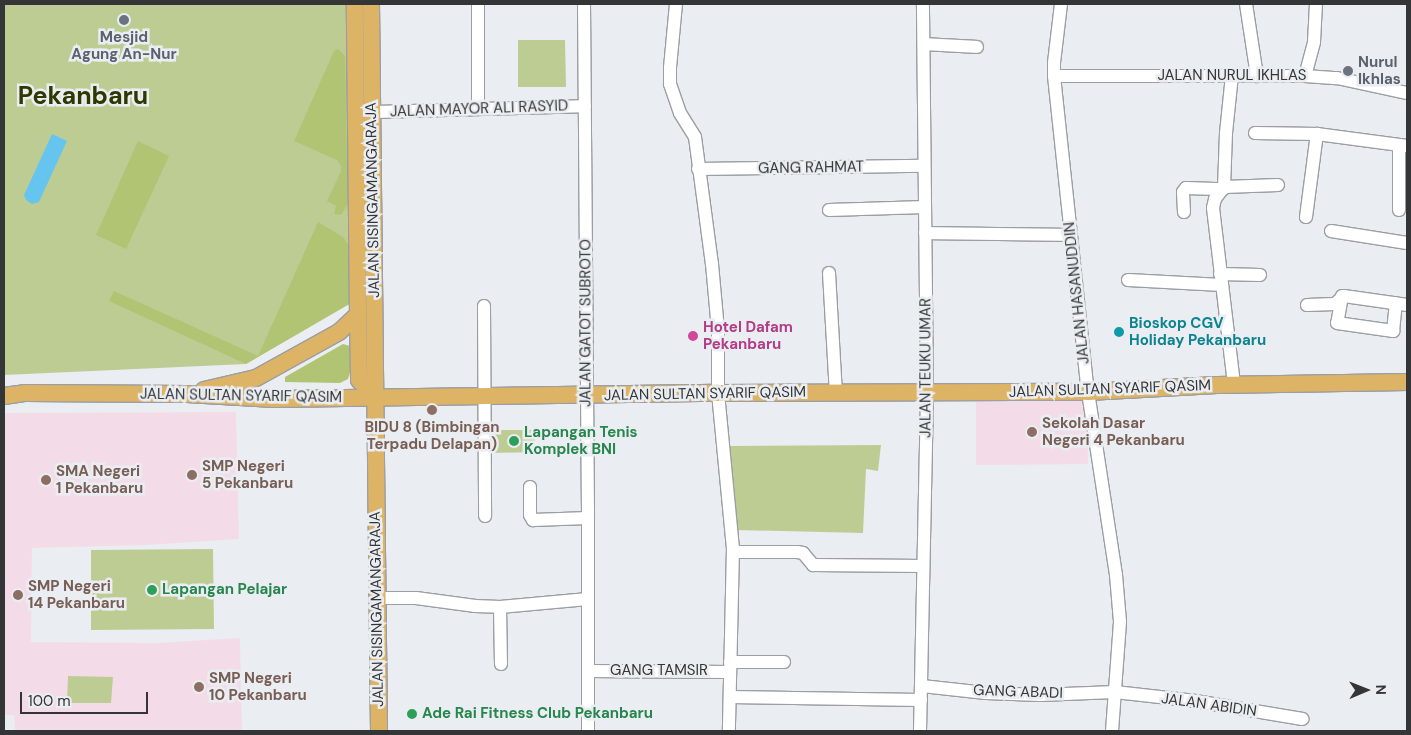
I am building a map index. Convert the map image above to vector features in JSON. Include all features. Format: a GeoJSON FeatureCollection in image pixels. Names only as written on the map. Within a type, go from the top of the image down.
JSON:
{"type":"FeatureCollection","features":[{"type":"Feature","properties":{"kind":"main road","name":"JALAN SISINGAMANGARAJA"},"geometry":{"type":"LineString","coordinates":[[355,4],[359,380],[375,397]]}},
{"type":"Feature","properties":{"kind":"main road","name":"JALAN SISINGAMANGARAJA"},"geometry":{"type":"LineString","coordinates":[[371,4],[379,731]]}},
{"type":"Feature","properties":{"kind":"main road"},"geometry":{"type":"LineString","coordinates":[[357,138],[372,112]]}},
{"type":"Feature","properties":{"kind":"main road","name":"JALAN SISINGAMANGARAJA"},"geometry":{"type":"LineString","coordinates":[[187,394],[256,378],[339,332],[358,314]]}},
{"type":"Feature","properties":{"kind":"main road","name":"JALAN SULTAN SYARIF QASIM"},"geometry":{"type":"LineString","coordinates":[[4,396],[26,394],[187,394],[274,399],[718,393],[1088,392],[1234,385],[1407,382]]}},
{"type":"Feature","properties":{"kind":"street"},"geometry":{"type":"LineString","coordinates":[[478,4],[478,109]]}},
{"type":"Feature","properties":{"kind":"street","name":"JALAN GATOT SUBROTO"},"geometry":{"type":"LineString","coordinates":[[584,4],[588,731]]}},
{"type":"Feature","properties":{"kind":"street"},"geometry":{"type":"LineString","coordinates":[[676,4],[670,84],[680,113],[694,137],[712,264],[718,330],[718,393],[733,552],[729,731]]}},
{"type":"Feature","properties":{"kind":"street","name":"JALAN TEUKU UMAR"},"geometry":{"type":"LineString","coordinates":[[920,731],[927,393],[923,4]]}},
{"type":"Feature","properties":{"kind":"street","name":"JALAN HASANUDDIN"},"geometry":{"type":"LineString","coordinates":[[1061,4],[1054,76],[1088,392],[1116,575],[1120,622],[1112,731]]}},
{"type":"Feature","properties":{"kind":"street"},"geometry":{"type":"LineString","coordinates":[[1246,4],[1257,76]]}},
{"type":"Feature","properties":{"kind":"street"},"geometry":{"type":"LineString","coordinates":[[1305,76],[1314,42],[1316,4]]}},
{"type":"Feature","properties":{"kind":"street"},"geometry":{"type":"LineString","coordinates":[[924,44],[977,47]]}},
{"type":"Feature","properties":{"kind":"street","name":"JALAN NURUL IKHLAS"},"geometry":{"type":"LineString","coordinates":[[1054,76],[1305,76],[1337,78],[1407,93]]}},
{"type":"Feature","properties":{"kind":"street"},"geometry":{"type":"LineString","coordinates":[[1232,76],[1223,188],[1215,199],[1213,208],[1234,385]]}},
{"type":"Feature","properties":{"kind":"street","name":"JALAN MAYOR ALI RASYID"},"geometry":{"type":"LineString","coordinates":[[372,112],[585,106]]}},
{"type":"Feature","properties":{"kind":"street"},"geometry":{"type":"LineString","coordinates":[[1255,133],[1317,134],[1403,145],[1399,210]]}},
{"type":"Feature","properties":{"kind":"street"},"geometry":{"type":"LineString","coordinates":[[1306,217],[1317,134]]}},
{"type":"Feature","properties":{"kind":"street","name":"GANG RAHMAT"},"geometry":{"type":"LineString","coordinates":[[698,169],[924,166]]}},
{"type":"Feature","properties":{"kind":"street"},"geometry":{"type":"LineString","coordinates":[[1184,212],[1183,192],[1186,188],[1278,185]]}},
{"type":"Feature","properties":{"kind":"street"},"geometry":{"type":"LineString","coordinates":[[829,210],[925,207]]}},
{"type":"Feature","properties":{"kind":"street"},"geometry":{"type":"LineString","coordinates":[[1331,231],[1407,243]]}},
{"type":"Feature","properties":{"kind":"street"},"geometry":{"type":"LineString","coordinates":[[925,233],[1071,235]]}},
{"type":"Feature","properties":{"kind":"street"},"geometry":{"type":"LineString","coordinates":[[829,273],[836,393]]}},
{"type":"Feature","properties":{"kind":"street"},"geometry":{"type":"LineString","coordinates":[[1128,280],[1221,279],[1260,275]]}},
{"type":"Feature","properties":{"kind":"street"},"geometry":{"type":"LineString","coordinates":[[1342,296],[1402,304],[1393,331],[1337,323],[1342,296]]}},
{"type":"Feature","properties":{"kind":"street"},"geometry":{"type":"LineString","coordinates":[[1307,305],[1335,304],[1342,296]]}},
{"type":"Feature","properties":{"kind":"street"},"geometry":{"type":"LineString","coordinates":[[484,306],[485,516]]}},
{"type":"Feature","properties":{"kind":"street"},"geometry":{"type":"LineString","coordinates":[[530,487],[530,515],[533,520],[588,518]]}},
{"type":"Feature","properties":{"kind":"street"},"geometry":{"type":"LineString","coordinates":[[733,552],[797,552],[803,553],[813,564],[923,566]]}},
{"type":"Feature","properties":{"kind":"street"},"geometry":{"type":"LineString","coordinates":[[377,598],[416,598],[475,606],[500,607],[588,599]]}},
{"type":"Feature","properties":{"kind":"street"},"geometry":{"type":"LineString","coordinates":[[500,607],[501,664]]}},
{"type":"Feature","properties":{"kind":"street","name":"GANG TAMSIR"},"geometry":{"type":"LineString","coordinates":[[588,671],[730,667],[784,662]]}},
{"type":"Feature","properties":{"kind":"street","name":"GANG ABADI"},"geometry":{"type":"LineString","coordinates":[[922,686],[986,693],[1115,692]]}},
{"type":"Feature","properties":{"kind":"street","name":"JALAN ABIDIN"},"geometry":{"type":"LineString","coordinates":[[1115,692],[1194,701],[1303,719]]}},
{"type":"Feature","properties":{"kind":"street"},"geometry":{"type":"LineString","coordinates":[[730,697],[921,700]]}},
{"type":"Feature","properties":{"kind":"shaded area","name":"Sekolah Dasar Negeri 4 Pekanbaru"},"geometry":{"type":"Polygon","coordinates":[[[976,400],[1087,400],[1088,464],[976,465],[976,400]]]}},
{"type":"Feature","properties":{"kind":"shaded area"},"geometry":{"type":"Polygon","coordinates":[[[236,412],[239,539],[147,545],[32,548],[31,642],[157,643],[240,638],[242,731],[15,731],[14,715],[4,715],[4,413],[236,412]]]}},
{"type":"Feature","properties":{"kind":"green space"},"geometry":{"type":"Polygon","coordinates":[[[4,4],[346,4],[351,303],[246,364],[4,375],[4,4]]]}},
{"type":"Feature","properties":{"kind":"green space"},"geometry":{"type":"Polygon","coordinates":[[[518,40],[565,40],[566,87],[518,87],[518,40]]]}},
{"type":"Feature","properties":{"kind":"green space"},"geometry":{"type":"Polygon","coordinates":[[[338,49],[345,56],[348,204],[341,215],[334,214],[336,206],[327,201],[341,171],[341,166],[337,160],[294,141],[334,51],[338,49]]]}},
{"type":"Feature","properties":{"kind":"green space"},"geometry":{"type":"Polygon","coordinates":[[[138,141],[169,156],[126,249],[96,235],[138,141]]]}},
{"type":"Feature","properties":{"kind":"green space"},"geometry":{"type":"Polygon","coordinates":[[[318,222],[343,237],[350,247],[351,303],[246,364],[109,301],[114,291],[258,356],[318,222]]]}},
{"type":"Feature","properties":{"kind":"green space"},"geometry":{"type":"Polygon","coordinates":[[[343,344],[350,346],[350,372],[348,379],[340,383],[285,382],[285,377],[343,344]]]}},
{"type":"Feature","properties":{"kind":"green space","name":"Lapangan Tenis Komplek BNI"},"geometry":{"type":"Polygon","coordinates":[[[492,430],[535,430],[535,452],[492,453],[492,430]]]}},
{"type":"Feature","properties":{"kind":"green space"},"geometry":{"type":"Polygon","coordinates":[[[881,445],[878,471],[866,469],[863,533],[736,530],[730,446],[881,445]]]}},
{"type":"Feature","properties":{"kind":"green space","name":"Lapangan Pelajar"},"geometry":{"type":"Polygon","coordinates":[[[213,549],[214,629],[91,630],[91,550],[213,549]]]}},
{"type":"Feature","properties":{"kind":"green space"},"geometry":{"type":"Polygon","coordinates":[[[68,676],[113,677],[111,703],[67,703],[68,676]]]}},
{"type":"Feature","properties":{"kind":"water"},"geometry":{"type":"Polygon","coordinates":[[[52,134],[67,141],[39,202],[32,204],[26,200],[24,195],[52,134]]]}},
{"type":"Feature","properties":{"kind":"place","name":"Mesjid Agung An-Nur"},"geometry":{"type":"Point","coordinates":[124,20]}},
{"type":"Feature","properties":{"kind":"place","name":"Nurul Ikhlas"},"geometry":{"type":"Point","coordinates":[1348,71]}},
{"type":"Feature","properties":{"kind":"place","name":"Bioskop CGV Holiday Pekanbaru"},"geometry":{"type":"Point","coordinates":[1119,332]}},
{"type":"Feature","properties":{"kind":"place","name":"Hotel Dafam Pekanbaru"},"geometry":{"type":"Point","coordinates":[693,336]}},
{"type":"Feature","properties":{"kind":"place","name":"BIDU 8 (Bimbingan Terpadu Delapan)"},"geometry":{"type":"Point","coordinates":[432,410]}},
{"type":"Feature","properties":{"kind":"place","name":"Sekolah Dasar Negeri 4 Pekanbaru"},"geometry":{"type":"Point","coordinates":[1032,432]}},
{"type":"Feature","properties":{"kind":"place","name":"Lapangan Tenis Komplek BNI"},"geometry":{"type":"Point","coordinates":[514,441]}},
{"type":"Feature","properties":{"kind":"place","name":"SMP Negeri 5 Pekanbaru"},"geometry":{"type":"Point","coordinates":[192,475]}},
{"type":"Feature","properties":{"kind":"place","name":"SMA Negeri 1 Pekanbaru"},"geometry":{"type":"Point","coordinates":[46,480]}},
{"type":"Feature","properties":{"kind":"place","name":"Lapangan Pelajar"},"geometry":{"type":"Point","coordinates":[152,590]}},
{"type":"Feature","properties":{"kind":"place","name":"SMP Negeri 14 Pekanbaru"},"geometry":{"type":"Point","coordinates":[18,595]}},
{"type":"Feature","properties":{"kind":"place","name":"SMP Negeri 10 Pekanbaru"},"geometry":{"type":"Point","coordinates":[199,687]}},
{"type":"Feature","properties":{"kind":"place","name":"Ade Rai Fitness Club Pekanbaru"},"geometry":{"type":"Point","coordinates":[412,714]}},
{"type":"Feature","properties":{"kind":"district","name":"Pekanbaru"},"geometry":{"type":"Point","coordinates":[83,96]}}]}
